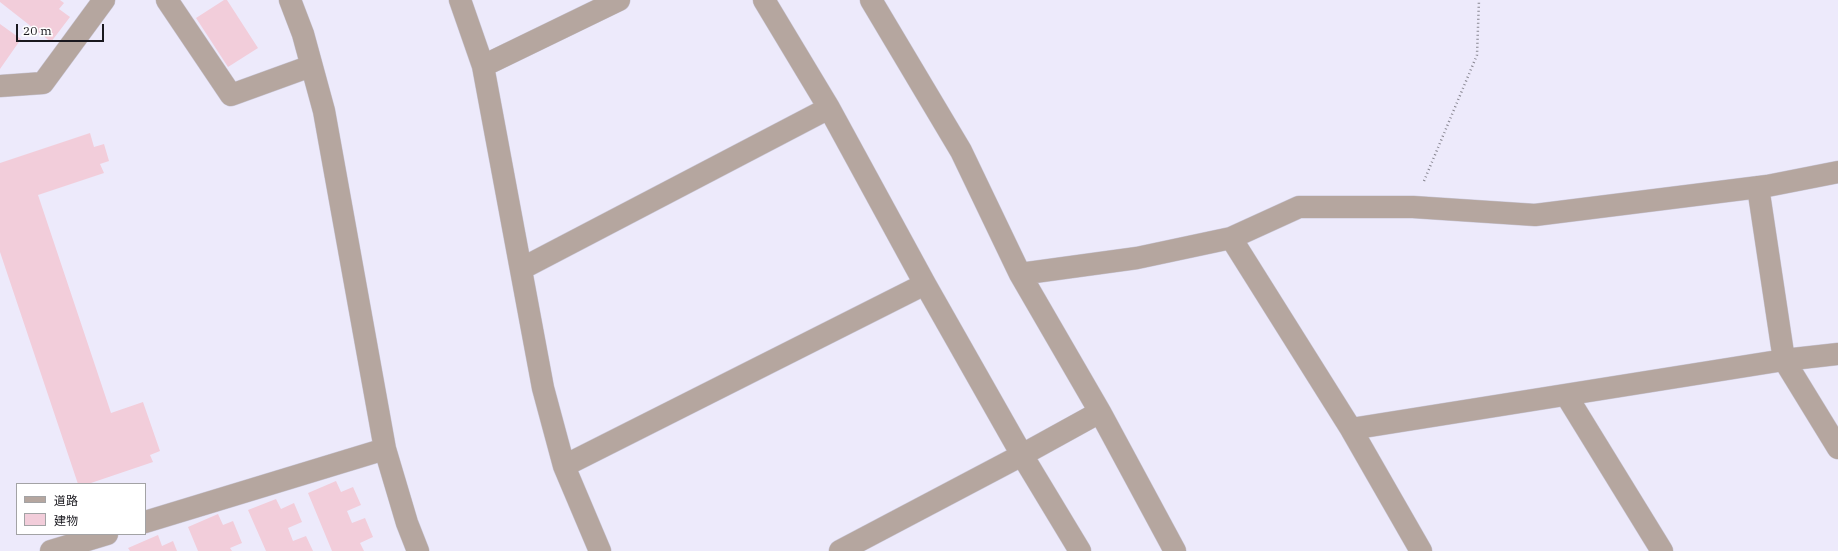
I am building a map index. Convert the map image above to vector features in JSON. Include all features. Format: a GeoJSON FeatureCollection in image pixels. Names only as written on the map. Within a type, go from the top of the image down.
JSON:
{"type":"FeatureCollection","features":[{"type":"Feature","properties":{"kind":"street"},"geometry":{"type":"LineString","coordinates":[[0,86],[43,83],[104,0]]}},
{"type":"Feature","properties":{"kind":"street"},"geometry":{"type":"LineString","coordinates":[[166,0],[231,95],[311,66]]}},
{"type":"Feature","properties":{"kind":"street"},"geometry":{"type":"LineString","coordinates":[[290,0],[303,34],[324,111],[385,449],[407,523],[418,551]]}},
{"type":"Feature","properties":{"kind":"street"},"geometry":{"type":"LineString","coordinates":[[460,0],[482,66],[543,388],[564,466],[600,551]]}},
{"type":"Feature","properties":{"kind":"street"},"geometry":{"type":"LineString","coordinates":[[482,66],[619,0]]}},
{"type":"Feature","properties":{"kind":"street"},"geometry":{"type":"LineString","coordinates":[[764,0],[829,108],[925,284],[1022,455],[1080,551]]}},
{"type":"Feature","properties":{"kind":"street"},"geometry":{"type":"LineString","coordinates":[[871,0],[962,150],[1020,274],[1100,412],[1175,551]]}},
{"type":"Feature","properties":{"kind":"street"},"geometry":{"type":"LineString","coordinates":[[521,270],[829,108]]}},
{"type":"Feature","properties":{"kind":"street"},"geometry":{"type":"LineString","coordinates":[[1020,274],[1137,258],[1231,238],[1299,207],[1413,207],[1535,215],[1758,187],[1838,172]]}},
{"type":"Feature","properties":{"kind":"street"},"geometry":{"type":"LineString","coordinates":[[1758,187],[1784,360],[1838,448]]}},
{"type":"Feature","properties":{"kind":"street"},"geometry":{"type":"LineString","coordinates":[[1231,238],[1351,429],[1421,551]]}},
{"type":"Feature","properties":{"kind":"street"},"geometry":{"type":"LineString","coordinates":[[564,466],[925,284]]}},
{"type":"Feature","properties":{"kind":"street"},"geometry":{"type":"LineString","coordinates":[[1351,429],[1784,360],[1838,354]]}},
{"type":"Feature","properties":{"kind":"street"},"geometry":{"type":"LineString","coordinates":[[1566,395],[1662,551]]}},
{"type":"Feature","properties":{"kind":"street"},"geometry":{"type":"LineString","coordinates":[[840,551],[1100,412]]}},
{"type":"Feature","properties":{"kind":"street"},"geometry":{"type":"LineString","coordinates":[[146,522],[385,449]]}},
{"type":"Feature","properties":{"kind":"street"},"geometry":{"type":"LineString","coordinates":[[51,551],[103,535]]}},
{"type":"Feature","properties":{"kind":"path"},"geometry":{"type":"LineString","coordinates":[[1413,207],[1477,55],[1479,0]]}},
{"type":"Feature","properties":{"kind":"building"},"geometry":{"type":"Polygon","coordinates":[[[0,0],[60,0],[64,3],[59,9],[70,17],[51,42],[0,2],[0,0]]]}},
{"type":"Feature","properties":{"kind":"building"},"geometry":{"type":"Polygon","coordinates":[[[224,0],[227,0],[258,48],[228,67],[196,18],[224,0]]]}},
{"type":"Feature","properties":{"kind":"building"},"geometry":{"type":"Polygon","coordinates":[[[0,24],[21,39],[0,69],[0,24]]]}},
{"type":"Feature","properties":{"kind":"building"},"geometry":{"type":"Polygon","coordinates":[[[90,133],[94,147],[104,144],[109,161],[100,164],[104,173],[38,195],[111,413],[143,402],[160,451],[150,455],[153,462],[91,483],[78,483],[0,252],[0,163],[90,133]]]}},
{"type":"Feature","properties":{"kind":"building"},"geometry":{"type":"Polygon","coordinates":[[[336,481],[341,492],[353,487],[361,505],[347,511],[352,523],[365,518],[373,537],[360,543],[364,551],[332,551],[308,493],[336,481]]]}},
{"type":"Feature","properties":{"kind":"building"},"geometry":{"type":"Polygon","coordinates":[[[276,499],[281,509],[294,503],[302,522],[288,528],[293,541],[306,536],[313,551],[266,551],[248,510],[276,499]]]}},
{"type":"Feature","properties":{"kind":"building"},"geometry":{"type":"Polygon","coordinates":[[[218,514],[223,525],[233,521],[242,543],[230,548],[232,551],[198,551],[188,527],[218,514]]]}},
{"type":"Feature","properties":{"kind":"building"},"geometry":{"type":"Polygon","coordinates":[[[158,535],[162,546],[173,541],[177,551],[130,551],[128,548],[158,535]]]}}]}
